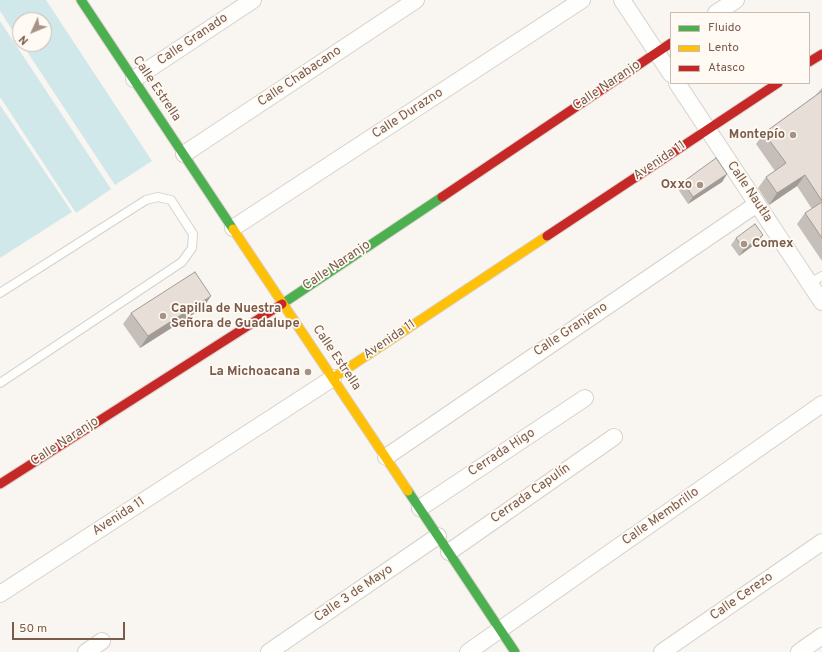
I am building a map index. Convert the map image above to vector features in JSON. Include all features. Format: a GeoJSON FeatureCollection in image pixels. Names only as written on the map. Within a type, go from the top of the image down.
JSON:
{"type":"FeatureCollection","features":[{"type":"Feature","properties":{"kind":"street","name":"Calle Granado"},"geometry":{"type":"LineString","coordinates":[[134,79],[253,0]]}},
{"type":"Feature","properties":{"kind":"street","name":"Calle Chabacano"},"geometry":{"type":"LineString","coordinates":[[184,154],[416,0]]}},
{"type":"Feature","properties":{"kind":"street","name":"Calle Durazno"},"geometry":{"type":"LineString","coordinates":[[233,228],[582,0]]}},
{"type":"Feature","properties":{"kind":"street"},"geometry":{"type":"LineString","coordinates":[[622,0],[670,72]]}},
{"type":"Feature","properties":{"kind":"street"},"geometry":{"type":"LineString","coordinates":[[718,12],[736,0]]}},
{"type":"Feature","properties":{"kind":"street","name":"Calle Estrella"},"geometry":{"type":"LineString","coordinates":[[85,1],[134,79],[515,652]]}},
{"type":"Feature","properties":{"kind":"street","name":"Calle Naranjo"},"geometry":{"type":"LineString","coordinates":[[0,484],[283,302],[670,44]]}},
{"type":"Feature","properties":{"kind":"street"},"geometry":{"type":"LineString","coordinates":[[810,61],[822,54]]}},
{"type":"Feature","properties":{"kind":"street","name":"Calle Nautla"},"geometry":{"type":"LineString","coordinates":[[678,84],[757,204],[816,279],[822,302]]}},
{"type":"Feature","properties":{"kind":"street","name":"Avenida 11"},"geometry":{"type":"LineString","coordinates":[[0,594],[333,378],[776,84]]}},
{"type":"Feature","properties":{"kind":"street","name":"Calle Granjeno"},"geometry":{"type":"LineString","coordinates":[[386,457],[757,204]]}},
{"type":"Feature","properties":{"kind":"street","name":"Cerrada Higo"},"geometry":{"type":"LineString","coordinates":[[420,508],[585,398]]}},
{"type":"Feature","properties":{"kind":"street","name":"Calle Membrillo"},"geometry":{"type":"LineString","coordinates":[[468,652],[822,404]]}},
{"type":"Feature","properties":{"kind":"street","name":"Cerrada Capulín"},"geometry":{"type":"LineString","coordinates":[[449,552],[614,437]]}},
{"type":"Feature","properties":{"kind":"street","name":"Calle 3 de Mayo"},"geometry":{"type":"LineString","coordinates":[[269,652],[438,536]]}},
{"type":"Feature","properties":{"kind":"street","name":"Calle Cerezo"},"geometry":{"type":"LineString","coordinates":[[662,652],[822,542]]}},
{"type":"Feature","properties":{"kind":"street"},"geometry":{"type":"LineString","coordinates":[[799,652],[822,636]]}},
{"type":"Feature","properties":{"kind":"street"},"geometry":{"type":"LineString","coordinates":[[86,652],[102,641]]}},
{"type":"Feature","properties":{"kind":"lane"},"geometry":{"type":"LineString","coordinates":[[0,293],[146,200],[158,197],[171,200],[193,234],[192,248],[182,262],[0,383]]}},
{"type":"Feature","properties":{"kind":"water"},"geometry":{"type":"Polygon","coordinates":[[[0,0],[46,0],[152,161],[115,185],[27,52],[52,52],[52,12],[12,12],[12,30],[0,11],[0,0]]]}},
{"type":"Feature","properties":{"kind":"water"},"geometry":{"type":"Polygon","coordinates":[[[0,21],[12,39],[12,52],[20,52],[111,189],[76,213],[0,97],[0,21]]]}},
{"type":"Feature","properties":{"kind":"water"},"geometry":{"type":"Polygon","coordinates":[[[0,105],[72,212],[0,258],[0,105]]]}},
{"type":"Feature","properties":{"kind":"building"},"geometry":{"type":"Polygon","coordinates":[[[822,91],[822,201],[805,175],[777,193],[766,177],[786,163],[764,133],[822,91]]]}},
{"type":"Feature","properties":{"kind":"building","name":"Oxxo"},"geometry":{"type":"Polygon","coordinates":[[[716,158],[727,174],[693,197],[683,182],[716,158]]]}},
{"type":"Feature","properties":{"kind":"building"},"geometry":{"type":"Polygon","coordinates":[[[822,202],[822,238],[805,213],[822,202]]]}},
{"type":"Feature","properties":{"kind":"building"},"geometry":{"type":"Polygon","coordinates":[[[755,224],[763,235],[744,249],[736,238],[755,224]]]}},
{"type":"Feature","properties":{"kind":"building","name":"Capilla de Nuestra Señora de Guadalupe"},"geometry":{"type":"Polygon","coordinates":[[[195,272],[211,296],[148,336],[131,313],[195,272]]]}},
{"type":"Feature","properties":{"kind":"traffic: fast"},"geometry":{"type":"LineString","coordinates":[[81,0],[233,229]]}},
{"type":"Feature","properties":{"kind":"traffic: fast"},"geometry":{"type":"LineString","coordinates":[[282,304],[442,197]]}},
{"type":"Feature","properties":{"kind":"traffic: fast"},"geometry":{"type":"LineString","coordinates":[[408,491],[515,652]]}},
{"type":"Feature","properties":{"kind":"traffic: slow"},"geometry":{"type":"LineString","coordinates":[[233,229],[408,491]]}},
{"type":"Feature","properties":{"kind":"traffic: slow"},"geometry":{"type":"LineString","coordinates":[[333,378],[547,236]]}},
{"type":"Feature","properties":{"kind":"traffic: jam"},"geometry":{"type":"LineString","coordinates":[[442,197],[670,44]]}},
{"type":"Feature","properties":{"kind":"traffic: jam"},"geometry":{"type":"LineString","coordinates":[[810,61],[822,54]]}},
{"type":"Feature","properties":{"kind":"traffic: jam"},"geometry":{"type":"LineString","coordinates":[[547,236],[776,84]]}},
{"type":"Feature","properties":{"kind":"traffic: jam"},"geometry":{"type":"LineString","coordinates":[[0,484],[282,304]]}},
{"type":"Feature","properties":{"kind":"place","name":"Montepío"},"geometry":{"type":"Point","coordinates":[793,135]}},
{"type":"Feature","properties":{"kind":"place","name":"Oxxo"},"geometry":{"type":"Point","coordinates":[700,185]}},
{"type":"Feature","properties":{"kind":"place","name":"Comex"},"geometry":{"type":"Point","coordinates":[744,244]}},
{"type":"Feature","properties":{"kind":"place","name":"Capilla de Nuestra Señora de Guadalupe"},"geometry":{"type":"Point","coordinates":[163,316]}},
{"type":"Feature","properties":{"kind":"place","name":"La Michoacana"},"geometry":{"type":"Point","coordinates":[308,372]}}]}
